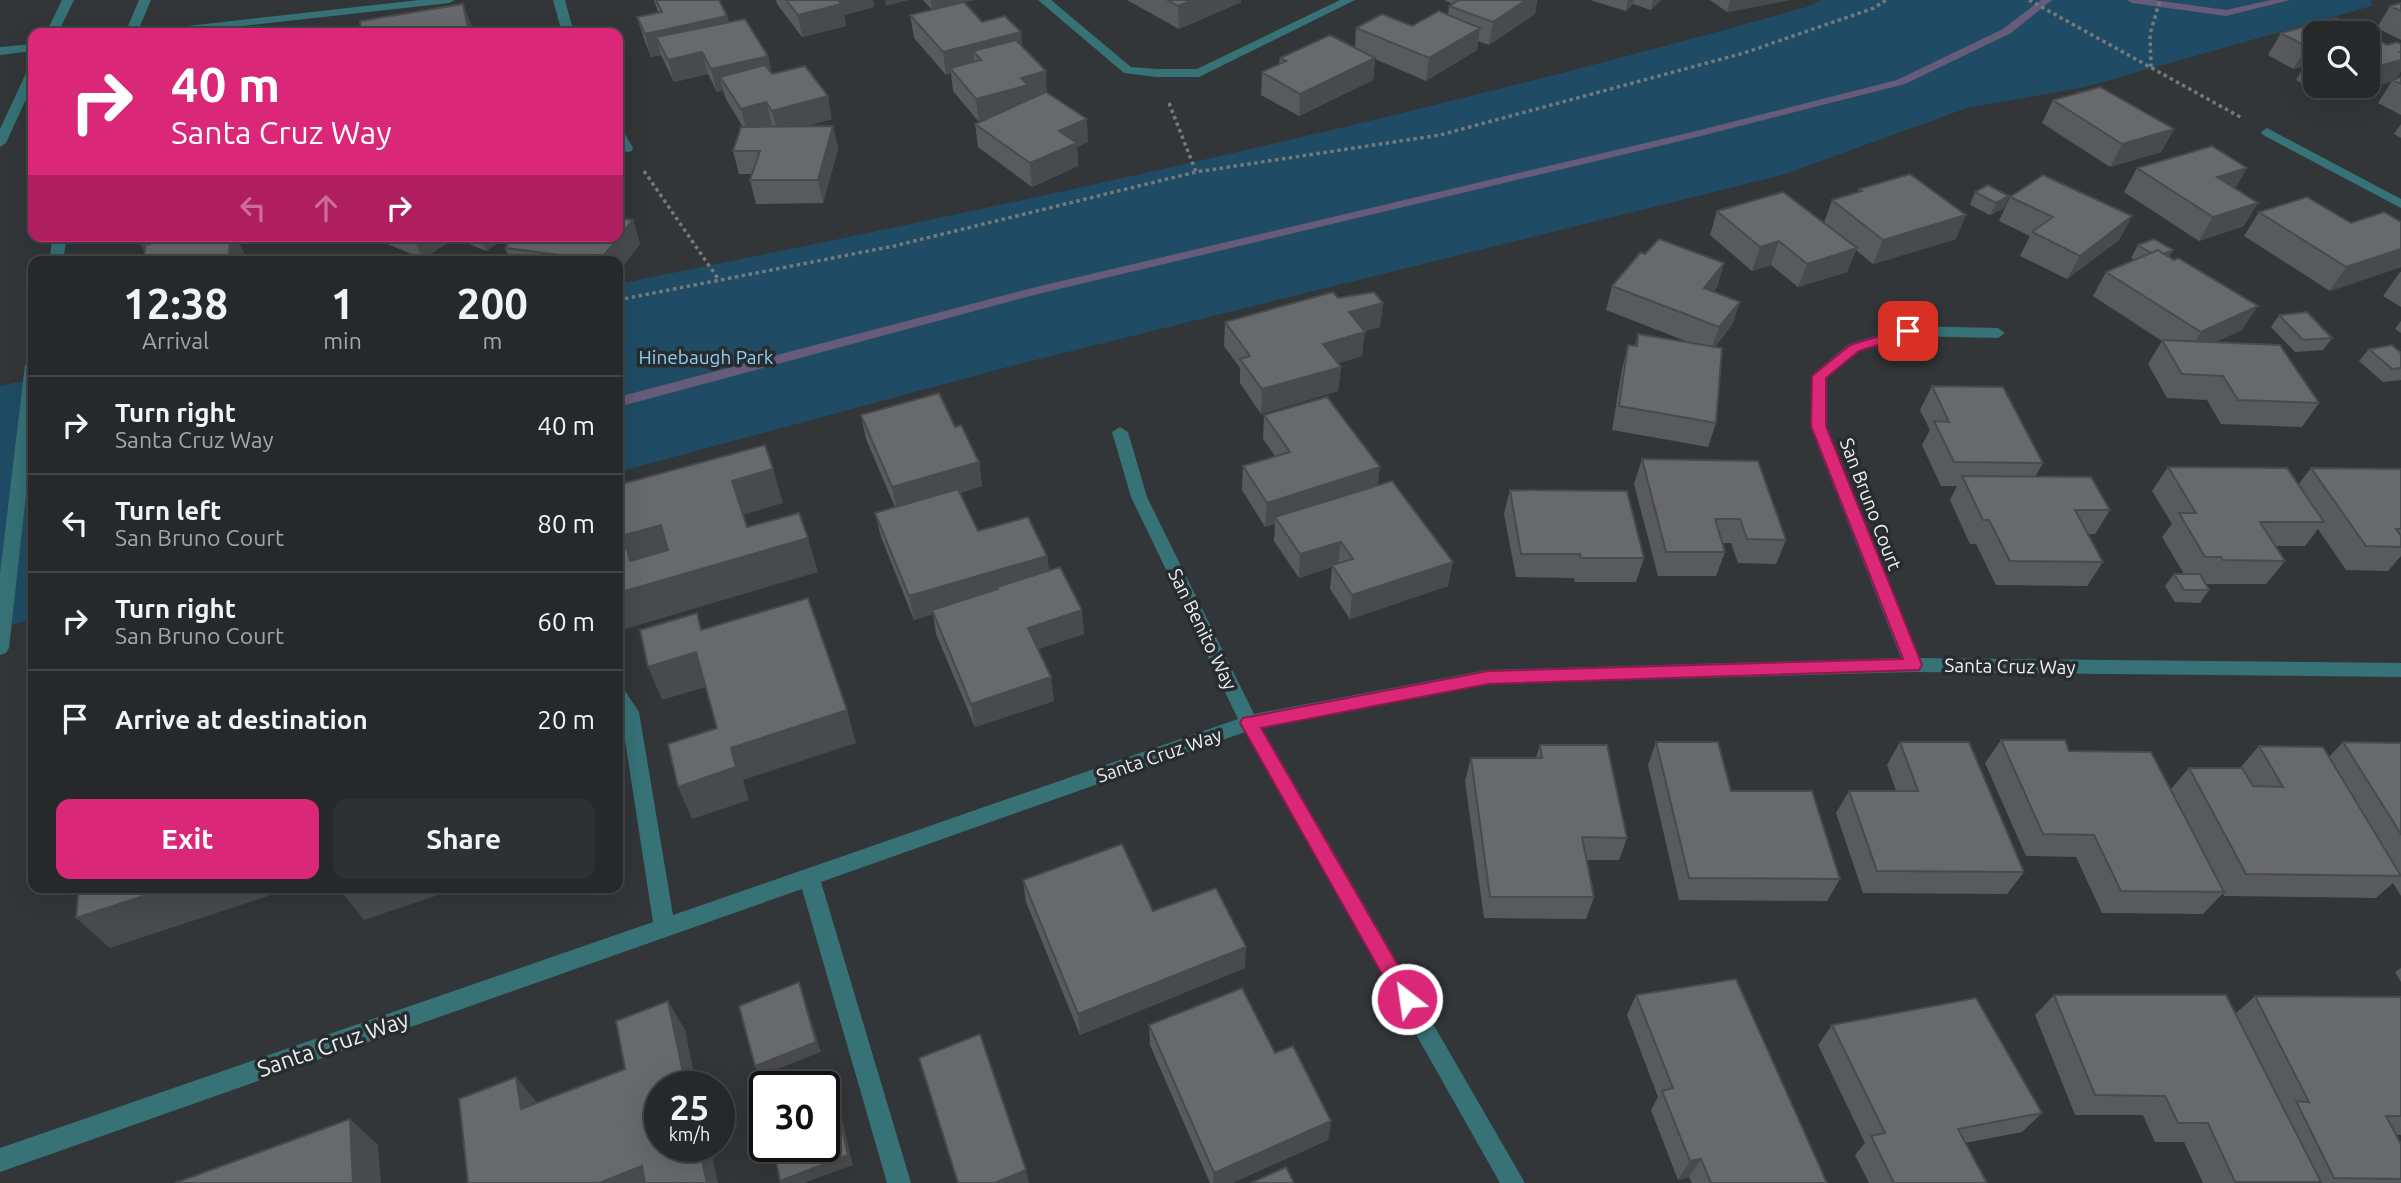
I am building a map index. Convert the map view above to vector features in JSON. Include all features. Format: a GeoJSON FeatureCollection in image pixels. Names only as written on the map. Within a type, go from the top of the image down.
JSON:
{"type":"FeatureCollection","features":[{"type":"Feature","properties":{"kind":"street"},"geometry":{"type":"LineString","coordinates":[[54,28],[68,0]]}},
{"type":"Feature","properties":{"kind":"street"},"geometry":{"type":"LineString","coordinates":[[133,28],[145,0]]}},
{"type":"Feature","properties":{"kind":"street"},"geometry":{"type":"LineString","coordinates":[[197,28],[449,0]]}},
{"type":"Feature","properties":{"kind":"street"},"geometry":{"type":"LineString","coordinates":[[559,0],[566,28]]}},
{"type":"Feature","properties":{"kind":"street"},"geometry":{"type":"LineString","coordinates":[[1044,0],[1128,69],[1157,73],[1199,73],[1349,0]]}},
{"type":"Feature","properties":{"kind":"street"},"geometry":{"type":"LineString","coordinates":[[0,51],[28,48]]}},
{"type":"Feature","properties":{"kind":"street"},"geometry":{"type":"LineString","coordinates":[[0,143],[28,82]]}},
{"type":"Feature","properties":{"kind":"street"},"geometry":{"type":"LineString","coordinates":[[2267,132],[2401,204]]}},
{"type":"Feature","properties":{"kind":"street"},"geometry":{"type":"LineString","coordinates":[[623,141],[627,148]]}},
{"type":"Feature","properties":{"kind":"street","name":"San Bruno Court"},"geometry":{"type":"LineString","coordinates":[[1913,665],[1818,426],[1819,376],[1854,348],[1908,331],[1998,333]]}},
{"type":"Feature","properties":{"kind":"street"},"geometry":{"type":"LineString","coordinates":[[0,648],[28,410]]}},
{"type":"Feature","properties":{"kind":"street","name":"San Benito Way"},"geometry":{"type":"LineString","coordinates":[[1119,432],[1139,497],[1249,723],[1513,1183]]}},
{"type":"Feature","properties":{"kind":"street","name":"Santa Cruz Way"},"geometry":{"type":"LineString","coordinates":[[0,1160],[1249,723],[1488,677],[1913,665],[2401,670]]}},
{"type":"Feature","properties":{"kind":"street"},"geometry":{"type":"LineString","coordinates":[[623,703],[630,712],[665,928]]}},
{"type":"Feature","properties":{"kind":"street"},"geometry":{"type":"LineString","coordinates":[[809,877],[900,1183]]}},
{"type":"Feature","properties":{"kind":"path"},"geometry":{"type":"LineString","coordinates":[[623,299],[894,246],[1196,172],[1440,135],[1744,53],[1874,8],[1886,0]]}},
{"type":"Feature","properties":{"kind":"path"},"geometry":{"type":"LineString","coordinates":[[2029,0],[2267,132]]}},
{"type":"Feature","properties":{"kind":"path"},"geometry":{"type":"LineString","coordinates":[[2151,68],[2150,34],[2160,0]]}},
{"type":"Feature","properties":{"kind":"path"},"geometry":{"type":"LineString","coordinates":[[1157,73],[1196,172]]}},
{"type":"Feature","properties":{"kind":"path"},"geometry":{"type":"LineString","coordinates":[[627,148],[700,249],[719,280]]}},
{"type":"Feature","properties":{"kind":"green space","name":"Hinebaugh Park"},"geometry":{"type":"Polygon","coordinates":[[[1820,0],[2371,0],[2372,6],[2319,21],[2303,21],[2303,25],[2085,87],[1967,108],[1782,175],[1011,366],[623,471],[623,283],[1217,157],[1663,47],[1810,6],[1820,0]]]}},
{"type":"Feature","properties":{"kind":"green space"},"geometry":{"type":"Polygon","coordinates":[[[28,380],[28,620],[0,628],[0,386],[28,380]]]}},
{"type":"Feature","properties":{"kind":"building"},"geometry":{"type":"Polygon","coordinates":[[[656,0],[719,0],[727,16],[645,34],[637,17],[662,12],[656,0]]]}},
{"type":"Feature","properties":{"kind":"building"},"geometry":{"type":"Polygon","coordinates":[[[786,0],[838,0],[842,4],[798,15],[786,0]]]}},
{"type":"Feature","properties":{"kind":"building"},"geometry":{"type":"Polygon","coordinates":[[[1167,0],[1193,0],[1178,6],[1167,0]]]}},
{"type":"Feature","properties":{"kind":"building"},"geometry":{"type":"Polygon","coordinates":[[[1459,0],[1526,0],[1493,22],[1449,6],[1459,0]]]}},
{"type":"Feature","properties":{"kind":"building"},"geometry":{"type":"Polygon","coordinates":[[[964,2],[982,22],[1005,16],[1021,32],[943,52],[910,15],[964,2]]]}},
{"type":"Feature","properties":{"kind":"building"},"geometry":{"type":"Polygon","coordinates":[[[2401,3],[2401,11],[2390,6],[2401,3]]]}},
{"type":"Feature","properties":{"kind":"building"},"geometry":{"type":"Polygon","coordinates":[[[463,4],[468,28],[361,28],[360,21],[463,4]]]}},
{"type":"Feature","properties":{"kind":"building"},"geometry":{"type":"Polygon","coordinates":[[[1439,11],[1480,28],[1429,58],[1356,28],[1382,14],[1412,26],[1439,11]]]}},
{"type":"Feature","properties":{"kind":"building"},"geometry":{"type":"Polygon","coordinates":[[[745,19],[768,56],[711,69],[702,52],[668,60],[656,37],[745,19]]]}},
{"type":"Feature","properties":{"kind":"building"},"geometry":{"type":"Polygon","coordinates":[[[2303,27],[2303,45],[2281,33],[2303,27]]]}},
{"type":"Feature","properties":{"kind":"building"},"geometry":{"type":"Polygon","coordinates":[[[1330,35],[1375,58],[1300,94],[1262,72],[1286,61],[1280,58],[1330,35]]]}},
{"type":"Feature","properties":{"kind":"building"},"geometry":{"type":"Polygon","coordinates":[[[1016,40],[1046,71],[1021,78],[1028,85],[976,99],[950,68],[981,60],[973,51],[1016,40]]]}},
{"type":"Feature","properties":{"kind":"building"},"geometry":{"type":"Polygon","coordinates":[[[2380,41],[2387,45],[2397,42],[2401,44],[2401,60],[2380,66],[2380,41]]]}},
{"type":"Feature","properties":{"kind":"building"},"geometry":{"type":"Polygon","coordinates":[[[765,65],[772,74],[805,66],[828,96],[772,111],[766,102],[741,109],[720,77],[765,65]]]}},
{"type":"Feature","properties":{"kind":"building"},"geometry":{"type":"Polygon","coordinates":[[[2100,87],[2174,129],[2122,144],[2053,100],[2100,87]]]}},
{"type":"Feature","properties":{"kind":"building"},"geometry":{"type":"Polygon","coordinates":[[[1046,92],[1087,119],[1059,131],[1077,143],[1030,163],[975,124],[1046,92]]]}},
{"type":"Feature","properties":{"kind":"building"},"geometry":{"type":"Polygon","coordinates":[[[833,126],[818,180],[750,180],[760,151],[733,151],[741,127],[833,126]]]}},
{"type":"Feature","properties":{"kind":"building"},"geometry":{"type":"Polygon","coordinates":[[[2212,146],[2247,168],[2217,177],[2258,203],[2213,217],[2137,168],[2212,146]]]}},
{"type":"Feature","properties":{"kind":"building"},"geometry":{"type":"Polygon","coordinates":[[[1910,174],[1966,215],[1883,240],[1832,200],[1862,191],[1859,189],[1910,174]]]}},
{"type":"Feature","properties":{"kind":"building"},"geometry":{"type":"Polygon","coordinates":[[[2043,175],[2132,216],[2080,256],[2032,232],[2053,217],[2010,197],[2043,175]]]}},
{"type":"Feature","properties":{"kind":"building"},"geometry":{"type":"Polygon","coordinates":[[[1988,185],[2009,196],[1996,203],[1975,192],[1988,185]]]}},
{"type":"Feature","properties":{"kind":"building"},"geometry":{"type":"Polygon","coordinates":[[[1783,192],[1857,248],[1807,264],[1779,241],[1760,247],[1717,211],[1783,192]]]}},
{"type":"Feature","properties":{"kind":"building"},"geometry":{"type":"Polygon","coordinates":[[[2307,197],[2351,223],[2384,212],[2401,222],[2401,249],[2346,267],[2259,212],[2307,197]]]}},
{"type":"Feature","properties":{"kind":"building"},"geometry":{"type":"Polygon","coordinates":[[[623,219],[633,220],[623,232],[623,219]]]}},
{"type":"Feature","properties":{"kind":"building"},"geometry":{"type":"Polygon","coordinates":[[[1659,239],[1724,263],[1704,288],[1740,302],[1719,327],[1612,286],[1641,252],[1645,254],[1659,239]]]}},
{"type":"Feature","properties":{"kind":"building"},"geometry":{"type":"Polygon","coordinates":[[[2154,239],[2173,250],[2164,254],[2158,250],[2151,253],[2138,245],[2154,239]]]}},
{"type":"Feature","properties":{"kind":"building"},"geometry":{"type":"Polygon","coordinates":[[[160,242],[230,242],[229,256],[144,256],[145,245],[160,242]]]}},
{"type":"Feature","properties":{"kind":"building"},"geometry":{"type":"Polygon","coordinates":[[[510,242],[615,242],[603,256],[568,256],[505,248],[510,242]]]}},
{"type":"Feature","properties":{"kind":"building"},"geometry":{"type":"Polygon","coordinates":[[[2158,250],[2174,260],[2178,258],[2258,306],[2201,332],[2106,272],[2158,250]]]}},
{"type":"Feature","properties":{"kind":"building"},"geometry":{"type":"Polygon","coordinates":[[[1333,292],[1338,298],[1374,292],[1383,303],[1349,312],[1365,332],[1323,344],[1341,367],[1262,389],[1240,359],[1250,356],[1225,322],[1333,292]]]}},
{"type":"Feature","properties":{"kind":"building"},"geometry":{"type":"Polygon","coordinates":[[[2307,312],[2332,338],[2303,340],[2279,315],[2307,312]]]}},
{"type":"Feature","properties":{"kind":"building"},"geometry":{"type":"Polygon","coordinates":[[[1638,334],[1722,348],[1716,423],[1619,406],[1628,345],[1637,346],[1638,334]]]}},
{"type":"Feature","properties":{"kind":"building"},"geometry":{"type":"Polygon","coordinates":[[[2162,340],[2280,345],[2319,403],[2238,400],[2223,376],[2182,374],[2162,340]]]}},
{"type":"Feature","properties":{"kind":"building"},"geometry":{"type":"Polygon","coordinates":[[[2392,345],[2401,353],[2401,368],[2392,369],[2369,349],[2392,345]]]}},
{"type":"Feature","properties":{"kind":"building"},"geometry":{"type":"Polygon","coordinates":[[[1932,386],[2003,387],[2043,463],[1954,462],[1934,421],[1949,422],[1932,386]]]}},
{"type":"Feature","properties":{"kind":"building"},"geometry":{"type":"Polygon","coordinates":[[[939,393],[955,427],[961,425],[979,462],[892,487],[861,415],[939,393]]]}},
{"type":"Feature","properties":{"kind":"building"},"geometry":{"type":"Polygon","coordinates":[[[1327,397],[1380,467],[1267,503],[1243,466],[1290,452],[1264,415],[1327,397]]]}},
{"type":"Feature","properties":{"kind":"building"},"geometry":{"type":"Polygon","coordinates":[[[765,445],[773,469],[732,481],[747,527],[799,513],[808,538],[623,592],[623,549],[627,548],[630,561],[668,550],[661,525],[623,536],[623,484],[765,445]]]}},
{"type":"Feature","properties":{"kind":"building"},"geometry":{"type":"Polygon","coordinates":[[[1642,459],[1758,461],[1786,540],[1747,539],[1740,519],[1715,519],[1725,552],[1666,552],[1642,459]]]}},
{"type":"Feature","properties":{"kind":"building"},"geometry":{"type":"Polygon","coordinates":[[[2168,467],[2287,468],[2324,522],[2260,522],[2285,561],[2205,557],[2179,513],[2196,513],[2168,467]]]}},
{"type":"Feature","properties":{"kind":"building"},"geometry":{"type":"Polygon","coordinates":[[[2311,468],[2401,469],[2401,529],[2396,529],[2401,536],[2401,547],[2366,546],[2311,468]]]}},
{"type":"Feature","properties":{"kind":"building"},"geometry":{"type":"Polygon","coordinates":[[[1962,476],[2091,477],[2110,510],[2075,510],[2103,562],[2010,561],[1989,520],[1983,520],[1962,476]]]}},
{"type":"Feature","properties":{"kind":"building"},"geometry":{"type":"Polygon","coordinates":[[[1392,481],[1453,562],[1352,595],[1332,565],[1353,559],[1341,542],[1300,554],[1275,517],[1392,481]]]}},
{"type":"Feature","properties":{"kind":"building"},"geometry":{"type":"Polygon","coordinates":[[[958,489],[978,531],[1028,517],[1047,556],[909,596],[875,513],[958,489]]]}},
{"type":"Feature","properties":{"kind":"building"},"geometry":{"type":"Polygon","coordinates":[[[1510,490],[1627,491],[1644,558],[1521,554],[1510,490]]]}},
{"type":"Feature","properties":{"kind":"building"},"geometry":{"type":"Polygon","coordinates":[[[1060,567],[1082,610],[1028,628],[1051,677],[971,704],[932,610],[1060,567]]]}},
{"type":"Feature","properties":{"kind":"building"},"geometry":{"type":"Polygon","coordinates":[[[2174,574],[2200,574],[2209,590],[2184,590],[2174,574]]]}},
{"type":"Feature","properties":{"kind":"building"},"geometry":{"type":"Polygon","coordinates":[[[808,598],[847,710],[731,748],[736,767],[678,787],[668,744],[717,728],[696,652],[648,667],[640,630],[697,613],[701,630],[808,598]]]}},
{"type":"Feature","properties":{"kind":"building"},"geometry":{"type":"Polygon","coordinates":[[[2001,740],[2065,740],[2069,751],[2151,752],[2224,892],[2121,891],[2094,835],[2043,834],[2001,740]]]}},
{"type":"Feature","properties":{"kind":"building"},"geometry":{"type":"Polygon","coordinates":[[[1656,742],[1718,742],[1731,791],[1812,791],[1840,879],[1689,878],[1656,742]]]}},
{"type":"Feature","properties":{"kind":"building"},"geometry":{"type":"Polygon","coordinates":[[[1900,742],[1969,742],[2024,872],[1877,871],[1849,791],[1918,791],[1900,742]]]}},
{"type":"Feature","properties":{"kind":"building"},"geometry":{"type":"Polygon","coordinates":[[[2343,742],[2401,743],[2401,834],[2343,742]]]}},
{"type":"Feature","properties":{"kind":"building"},"geometry":{"type":"Polygon","coordinates":[[[1540,745],[1607,745],[1627,838],[1582,837],[1594,897],[1490,897],[1471,758],[1542,758],[1540,745]]]}},
{"type":"Feature","properties":{"kind":"building"},"geometry":{"type":"Polygon","coordinates":[[[2259,746],[2323,747],[2401,876],[2246,874],[2189,768],[2242,768],[2253,786],[2283,787],[2259,746]]]}},
{"type":"Feature","properties":{"kind":"building"},"geometry":{"type":"Polygon","coordinates":[[[1122,844],[1153,911],[1216,888],[1246,947],[1078,1014],[1023,880],[1122,844]]]}},
{"type":"Feature","properties":{"kind":"building"},"geometry":{"type":"Polygon","coordinates":[[[78,893],[153,893],[76,918],[78,893]]]}},
{"type":"Feature","properties":{"kind":"building"},"geometry":{"type":"Polygon","coordinates":[[[1736,979],[1827,1183],[1711,1183],[1701,1159],[1690,1161],[1662,1091],[1673,1088],[1636,995],[1736,979]]]}},
{"type":"Feature","properties":{"kind":"building"},"geometry":{"type":"Polygon","coordinates":[[[799,982],[816,1042],[755,1066],[739,1006],[799,982]]]}},
{"type":"Feature","properties":{"kind":"building"},"geometry":{"type":"Polygon","coordinates":[[[1242,988],[1275,1053],[1293,1046],[1331,1121],[1214,1173],[1149,1025],[1242,988]]]}},
{"type":"Feature","properties":{"kind":"building"},"geometry":{"type":"Polygon","coordinates":[[[2054,995],[2226,995],[2321,1182],[2235,1182],[2208,1123],[2178,1123],[2165,1096],[2095,1095],[2054,995]]]}},
{"type":"Feature","properties":{"kind":"building"},"geometry":{"type":"Polygon","coordinates":[[[2255,996],[2401,997],[2401,1116],[2386,1116],[2401,1144],[2401,1179],[2334,1178],[2296,1101],[2309,1102],[2255,996]]]}},
{"type":"Feature","properties":{"kind":"building"},"geometry":{"type":"Polygon","coordinates":[[[1976,998],[2042,1113],[1958,1129],[1987,1183],[1894,1183],[1871,1136],[1885,1133],[1832,1025],[1976,998]]]}},
{"type":"Feature","properties":{"kind":"building"},"geometry":{"type":"Polygon","coordinates":[[[668,1001],[683,1071],[644,1071],[644,1162],[702,1162],[707,1183],[645,1183],[642,1166],[599,1183],[468,1183],[459,1099],[516,1077],[521,1109],[625,1069],[616,1021],[668,1001]]]}},
{"type":"Feature","properties":{"kind":"building"},"geometry":{"type":"Polygon","coordinates":[[[980,1034],[1026,1170],[995,1183],[958,1183],[919,1058],[980,1034]]]}},
{"type":"Feature","properties":{"kind":"building"},"geometry":{"type":"Polygon","coordinates":[[[350,1119],[353,1183],[175,1183],[350,1119]]]}},
{"type":"Feature","properties":{"kind":"building"},"geometry":{"type":"Polygon","coordinates":[[[840,1119],[848,1155],[840,1158],[840,1119]]]}},
{"type":"Feature","properties":{"kind":"building"},"geometry":{"type":"Polygon","coordinates":[[[776,1162],[830,1162],[780,1181],[776,1162]]]}},
{"type":"Feature","properties":{"kind":"building"},"geometry":{"type":"Polygon","coordinates":[[[1286,1167],[1294,1183],[1251,1183],[1286,1167]]]}},
{"type":"Feature","properties":{"kind":"waterway"},"geometry":{"type":"LineString","coordinates":[[623,401],[1032,292],[1693,135],[1901,82],[2007,31],[2047,0]]}},
{"type":"Feature","properties":{"kind":"waterway"},"geometry":{"type":"LineString","coordinates":[[2132,0],[2226,13],[2285,0]]}},
{"type":"Feature","properties":{"kind":"route"},"geometry":{"type":"LineString","coordinates":[[1407,999],[1249,723],[1488,677],[1913,665],[1818,426],[1819,376],[1854,348],[1908,331]]}}]}
